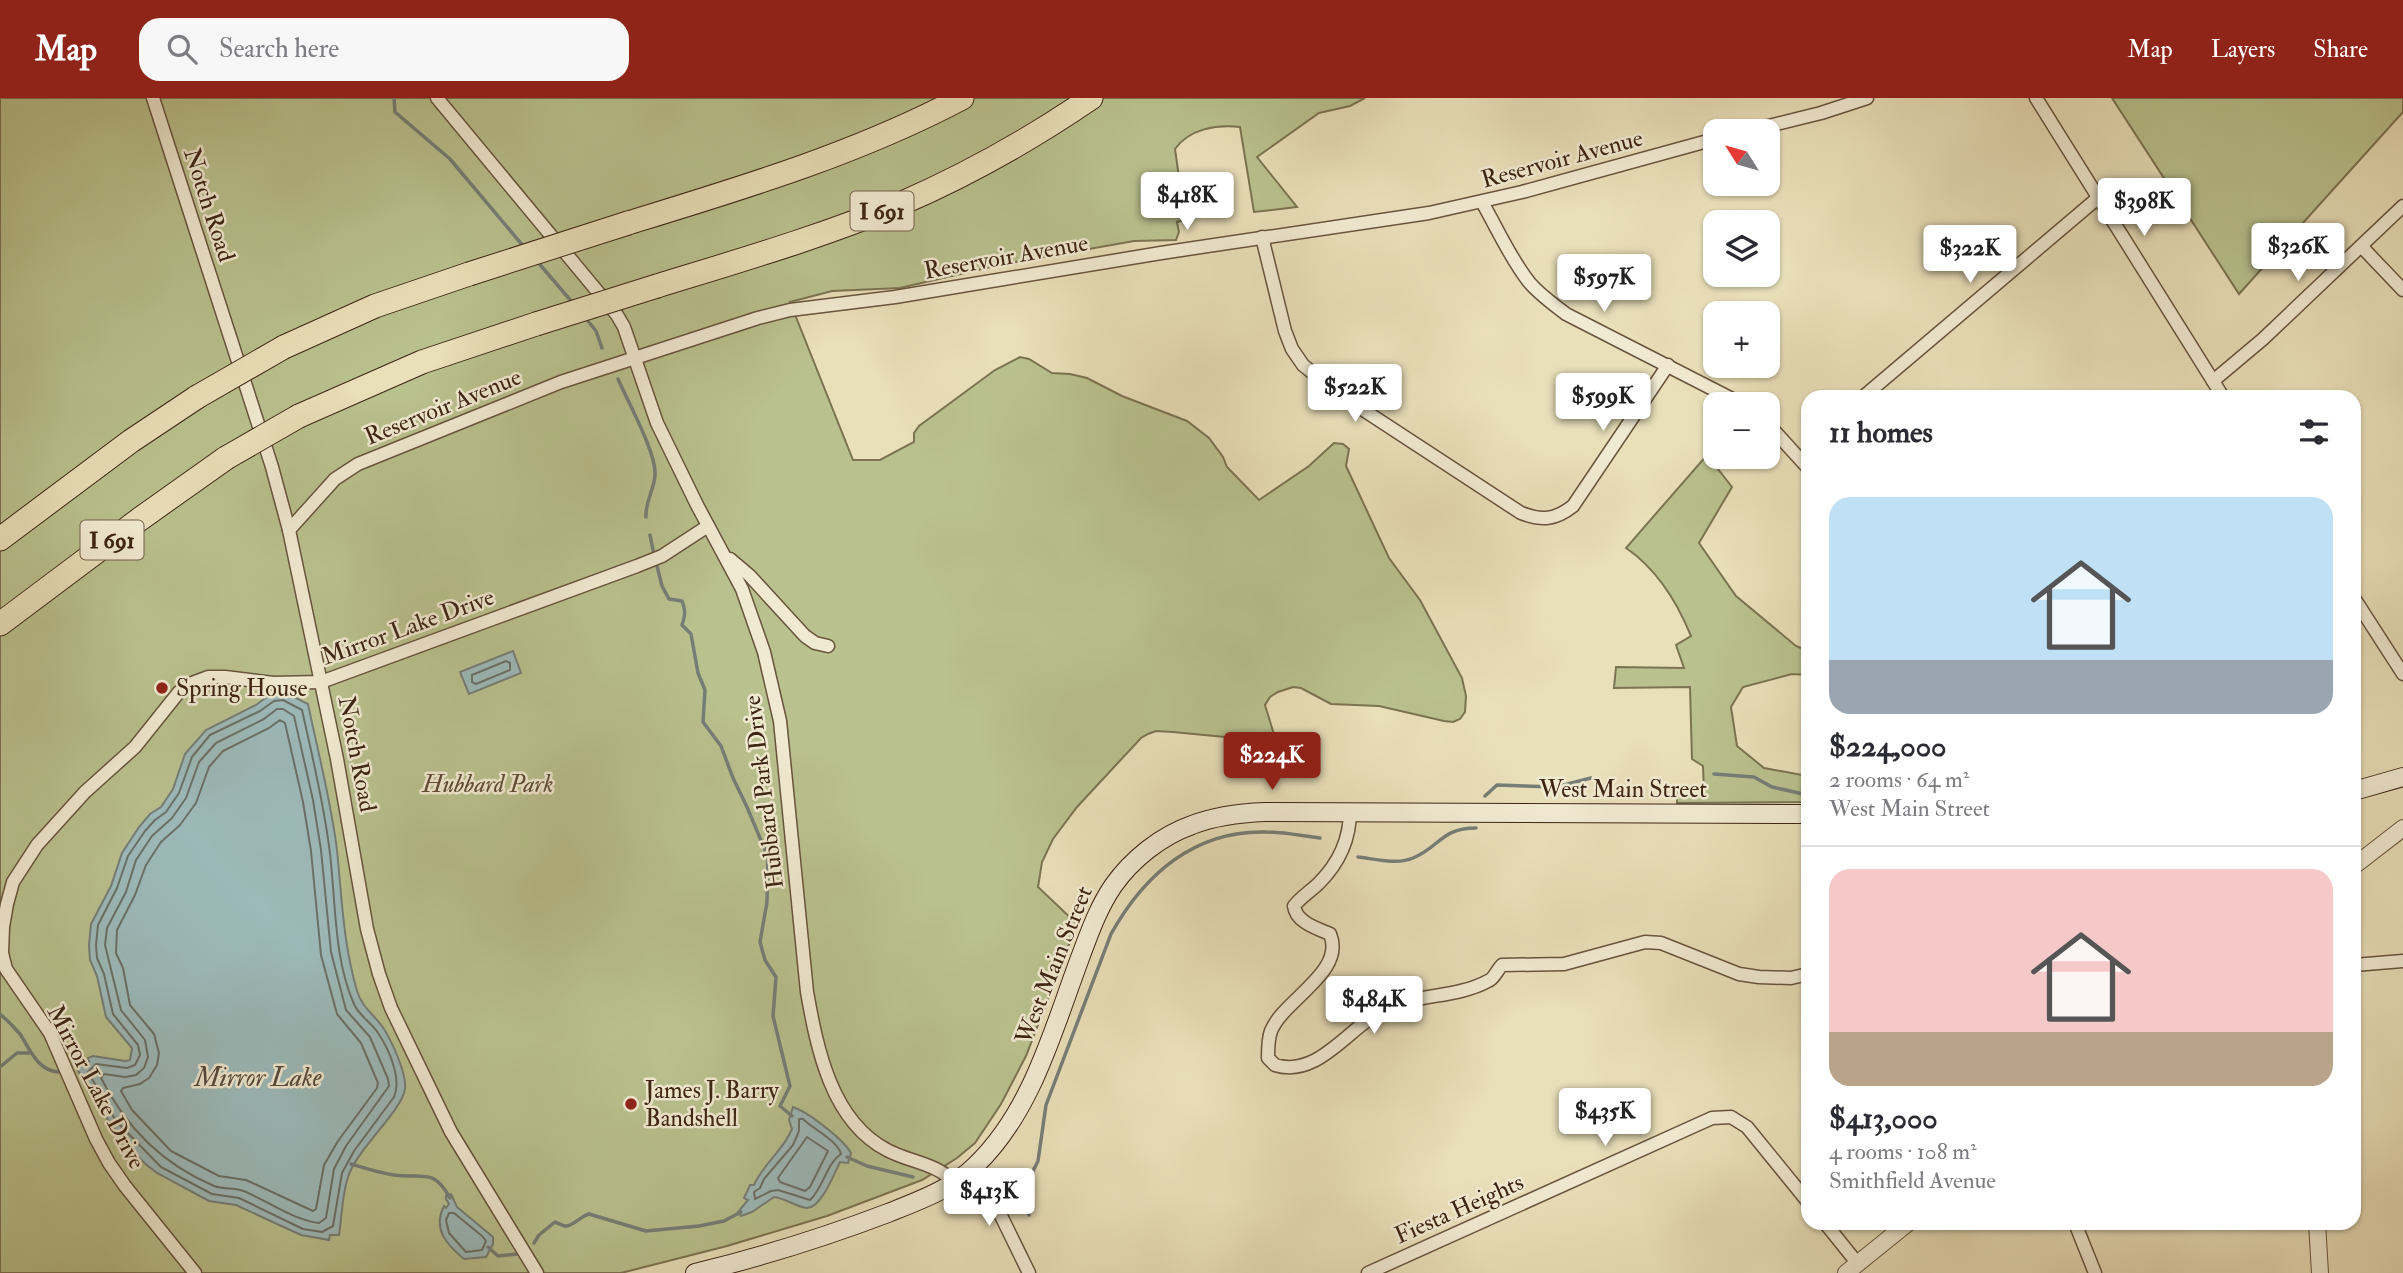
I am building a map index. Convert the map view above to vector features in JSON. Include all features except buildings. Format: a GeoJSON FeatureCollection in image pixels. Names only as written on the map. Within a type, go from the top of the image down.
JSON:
{"type":"FeatureCollection","features":[{"type":"Feature","properties":{"kind":"highway","name":"I 691"},"geometry":{"type":"LineString","coordinates":[[0,539],[131,441],[198,397],[284,347],[365,310],[469,274],[813,164],[895,131],[962,98]]}},
{"type":"Feature","properties":{"kind":"highway","name":"I 691"},"geometry":{"type":"LineString","coordinates":[[0,624],[226,458],[299,416],[403,369],[802,240],[901,203],[995,158],[1091,98]]}},
{"type":"Feature","properties":{"kind":"main road"},"geometry":{"type":"LineString","coordinates":[[2361,789],[2403,777]]}},
{"type":"Feature","properties":{"kind":"main road","name":"West Main Street"},"geometry":{"type":"LineString","coordinates":[[695,1273],[843,1230],[915,1202],[954,1182],[974,1168],[997,1143],[1022,1103],[1036,1074],[1100,909],[1113,886],[1130,865],[1168,836],[1191,825],[1215,818],[1265,811],[1801,814]]}},
{"type":"Feature","properties":{"kind":"street","name":"Notch Road"},"geometry":{"type":"LineString","coordinates":[[153,98],[272,467],[289,530],[337,758],[366,929],[391,1008],[466,1158],[537,1273]]}},
{"type":"Feature","properties":{"kind":"street"},"geometry":{"type":"LineString","coordinates":[[437,98],[617,315],[636,358]]}},
{"type":"Feature","properties":{"kind":"street"},"geometry":{"type":"LineString","coordinates":[[1780,123],[1867,98]]}},
{"type":"Feature","properties":{"kind":"street"},"geometry":{"type":"LineString","coordinates":[[2036,98],[2219,390]]}},
{"type":"Feature","properties":{"kind":"street","name":"Reservoir Avenue"},"geometry":{"type":"LineString","coordinates":[[289,530],[335,479],[358,464],[561,382],[758,318],[790,310],[895,298],[1262,237],[1389,220],[1482,202],[1703,142]]}},
{"type":"Feature","properties":{"kind":"street"},"geometry":{"type":"LineString","coordinates":[[1871,390],[2099,197]]}},
{"type":"Feature","properties":{"kind":"street"},"geometry":{"type":"LineString","coordinates":[[1482,202],[1518,266],[1530,283],[1547,299],[1566,314],[1719,392]]}},
{"type":"Feature","properties":{"kind":"street"},"geometry":{"type":"LineString","coordinates":[[2213,381],[2263,340],[2403,206]]}},
{"type":"Feature","properties":{"kind":"street"},"geometry":{"type":"LineString","coordinates":[[1262,237],[1285,331],[1292,349],[1303,365],[1336,392],[1521,513],[1535,518],[1549,519],[1561,515],[1573,506],[1668,365]]}},
{"type":"Feature","properties":{"kind":"street"},"geometry":{"type":"LineString","coordinates":[[2361,246],[2403,290]]}},
{"type":"Feature","properties":{"kind":"street","name":"Hubbard Park Drive"},"geometry":{"type":"LineString","coordinates":[[636,358],[648,401],[708,526],[742,589],[764,652],[778,709],[807,992],[828,1078],[850,1118],[864,1133],[886,1150],[940,1171],[954,1182]]}},
{"type":"Feature","properties":{"kind":"street"},"geometry":{"type":"LineString","coordinates":[[1780,436],[1801,459]]}},
{"type":"Feature","properties":{"kind":"street"},"geometry":{"type":"LineString","coordinates":[[1796,453],[1801,449]]}},
{"type":"Feature","properties":{"kind":"street","name":"Mirror Lake Drive"},"geometry":{"type":"LineString","coordinates":[[195,1273],[109,1163],[50,1034],[6,969],[2,953],[7,904],[13,882],[37,845],[85,792],[135,747],[179,692],[192,683],[216,677],[273,683],[321,682],[662,556],[708,526]]}},
{"type":"Feature","properties":{"kind":"street"},"geometry":{"type":"LineString","coordinates":[[723,554],[750,576],[805,636],[815,643],[828,646]]}},
{"type":"Feature","properties":{"kind":"street"},"geometry":{"type":"LineString","coordinates":[[2361,609],[2403,674]]}},
{"type":"Feature","properties":{"kind":"street"},"geometry":{"type":"LineString","coordinates":[[1350,811],[1350,830],[1338,860],[1319,883],[1294,906],[1295,914],[1301,920],[1330,934],[1334,942],[1333,957],[1276,1022],[1268,1047],[1268,1058],[1275,1065],[1295,1068],[1316,1060],[1380,1012],[1398,1003],[1467,989],[1491,981],[1502,965],[1564,964],[1644,942],[1661,943],[1739,974],[1791,978],[1801,976]]}},
{"type":"Feature","properties":{"kind":"street"},"geometry":{"type":"LineString","coordinates":[[2361,861],[2403,828]]}},
{"type":"Feature","properties":{"kind":"street"},"geometry":{"type":"LineString","coordinates":[[2361,964],[2403,961]]}},
{"type":"Feature","properties":{"kind":"street","name":"Fiesta Heights"},"geometry":{"type":"LineString","coordinates":[[1368,1273],[1712,1118],[1722,1116],[1731,1117],[1747,1126],[1801,1193]]}},
{"type":"Feature","properties":{"kind":"street"},"geometry":{"type":"LineString","coordinates":[[974,1168],[986,1185],[1029,1273]]}},
{"type":"Feature","properties":{"kind":"street"},"geometry":{"type":"LineString","coordinates":[[1829,1230],[1852,1268],[1899,1230]]}},
{"type":"Feature","properties":{"kind":"street"},"geometry":{"type":"LineString","coordinates":[[2078,1230],[2095,1273]]}},
{"type":"Feature","properties":{"kind":"street"},"geometry":{"type":"LineString","coordinates":[[2317,1230],[2320,1273]]}},
{"type":"Feature","properties":{"kind":"green space","name":"Hubbard Park"},"geometry":{"type":"Polygon","coordinates":[[[0,98],[1365,98],[1350,106],[1319,113],[1257,157],[1297,207],[1254,212],[1240,127],[1213,127],[1196,132],[1175,149],[1185,220],[1177,222],[1179,232],[1176,240],[1134,241],[999,265],[900,288],[832,291],[790,302],[853,460],[880,460],[914,442],[914,433],[919,426],[995,370],[1020,357],[1029,359],[1052,373],[1087,378],[1122,396],[1187,421],[1209,438],[1227,467],[1259,500],[1309,466],[1334,443],[1343,444],[1349,449],[1346,466],[1389,558],[1420,600],[1462,678],[1466,696],[1465,712],[1460,719],[1453,722],[1444,721],[1379,706],[1331,704],[1301,688],[1293,687],[1270,697],[1265,705],[1276,741],[1270,765],[1262,769],[1255,765],[1240,746],[1225,737],[1156,731],[1141,738],[1077,807],[1053,839],[1042,862],[1038,887],[1077,924],[1026,1056],[1001,1104],[975,1143],[922,1180],[827,1216],[727,1246],[621,1273],[0,1273],[0,98]]]}},
{"type":"Feature","properties":{"kind":"green space"},"geometry":{"type":"Polygon","coordinates":[[[2112,98],[2403,98],[2403,112],[2239,294],[2112,98]]]}},
{"type":"Feature","properties":{"kind":"green space"},"geometry":{"type":"Polygon","coordinates":[[[1703,460],[1703,469],[1718,469],[1732,487],[1699,543],[1736,596],[1801,648],[1801,675],[1792,674],[1743,687],[1731,707],[1737,746],[1764,768],[1801,775],[1801,802],[1677,803],[1677,791],[1704,792],[1703,766],[1692,759],[1690,687],[1614,688],[1616,667],[1684,668],[1676,645],[1691,636],[1672,599],[1656,576],[1626,548],[1703,460]]]}},
{"type":"Feature","properties":{"kind":"water"},"geometry":{"type":"Polygon","coordinates":[[[513,651],[521,673],[469,694],[460,672],[513,651]]]}},
{"type":"Feature","properties":{"kind":"water","name":"Mirror Lake"},"geometry":{"type":"Polygon","coordinates":[[[284,692],[308,704],[337,850],[352,973],[362,1002],[391,1042],[405,1083],[402,1098],[396,1108],[353,1166],[344,1191],[339,1235],[330,1235],[329,1240],[301,1235],[236,1205],[209,1201],[157,1173],[121,1138],[75,1066],[89,1062],[88,1058],[93,1056],[130,1060],[132,1048],[106,1017],[97,976],[90,960],[89,945],[91,924],[111,886],[122,853],[150,814],[161,807],[173,789],[185,754],[206,730],[256,705],[271,694],[284,692]]]}},
{"type":"Feature","properties":{"kind":"water"},"geometry":{"type":"Polygon","coordinates":[[[793,1107],[816,1120],[841,1141],[851,1153],[848,1163],[840,1162],[827,1190],[812,1207],[803,1207],[774,1197],[741,1216],[738,1212],[748,1200],[744,1198],[750,1185],[754,1185],[792,1129],[789,1120],[793,1107]]]}},
{"type":"Feature","properties":{"kind":"water"},"geometry":{"type":"Polygon","coordinates":[[[451,1194],[457,1207],[493,1237],[493,1244],[486,1257],[464,1259],[443,1236],[441,1214],[444,1206],[446,1208],[449,1204],[446,1196],[451,1194]]]}},
{"type":"Feature","properties":{"kind":"waterway"},"geometry":{"type":"LineString","coordinates":[[394,98],[395,112],[450,159],[524,247]]}},
{"type":"Feature","properties":{"kind":"waterway"},"geometry":{"type":"LineString","coordinates":[[536,260],[572,302]]}},
{"type":"Feature","properties":{"kind":"waterway"},"geometry":{"type":"LineString","coordinates":[[584,316],[596,331],[602,348]]}},
{"type":"Feature","properties":{"kind":"waterway"},"geometry":{"type":"LineString","coordinates":[[618,379],[647,441],[654,466],[655,475],[646,517]]}},
{"type":"Feature","properties":{"kind":"waterway"},"geometry":{"type":"LineString","coordinates":[[650,535],[654,555]]}},
{"type":"Feature","properties":{"kind":"waterway"},"geometry":{"type":"LineString","coordinates":[[656,562],[662,586],[669,599],[682,601],[683,604],[685,613],[682,625],[691,634],[698,673],[705,690],[703,722],[721,746],[768,857],[767,902],[760,942],[765,960],[776,977],[773,1016],[790,1086],[780,1106],[792,1116]]}},
{"type":"Feature","properties":{"kind":"waterway"},"geometry":{"type":"LineString","coordinates":[[1714,774],[1754,777],[1772,787],[1801,793]]}},
{"type":"Feature","properties":{"kind":"waterway"},"geometry":{"type":"LineString","coordinates":[[1485,796],[1497,785],[1556,787],[1591,778]]}},
{"type":"Feature","properties":{"kind":"waterway"},"geometry":{"type":"LineString","coordinates":[[1358,857],[1386,861],[1407,860],[1422,854],[1455,831],[1476,828]]}},
{"type":"Feature","properties":{"kind":"waterway"},"geometry":{"type":"LineString","coordinates":[[1029,1215],[1028,1181],[1038,1161],[1046,1105],[1111,934],[1139,893],[1174,860],[1216,839],[1240,833],[1266,832],[1320,838]]}},
{"type":"Feature","properties":{"kind":"waterway"},"geometry":{"type":"LineString","coordinates":[[0,1014],[20,1034],[39,1063],[58,1072]]}},
{"type":"Feature","properties":{"kind":"waterway"},"geometry":{"type":"LineString","coordinates":[[0,1067],[17,1053],[30,1053]]}},
{"type":"Feature","properties":{"kind":"waterway"},"geometry":{"type":"LineString","coordinates":[[847,1157],[867,1166],[913,1177]]}},
{"type":"Feature","properties":{"kind":"waterway"},"geometry":{"type":"LineString","coordinates":[[351,1164],[389,1174],[432,1178],[444,1188],[450,1198]]}},
{"type":"Feature","properties":{"kind":"waterway"},"geometry":{"type":"LineString","coordinates":[[1003,1180],[1028,1181]]}},
{"type":"Feature","properties":{"kind":"waterway"},"geometry":{"type":"LineString","coordinates":[[534,1243],[539,1235],[555,1222],[568,1226],[589,1214],[646,1231],[699,1226],[724,1221],[741,1212]]}},
{"type":"Feature","properties":{"kind":"waterway"},"geometry":{"type":"LineString","coordinates":[[488,1247],[498,1256],[517,1254]]}},
{"type":"Feature","properties":{"kind":"place","name":"Spring House"},"geometry":{"type":"Point","coordinates":[162,688]}},
{"type":"Feature","properties":{"kind":"place","name":"James J. Barry Bandshell"},"geometry":{"type":"Point","coordinates":[631,1104]}}]}
